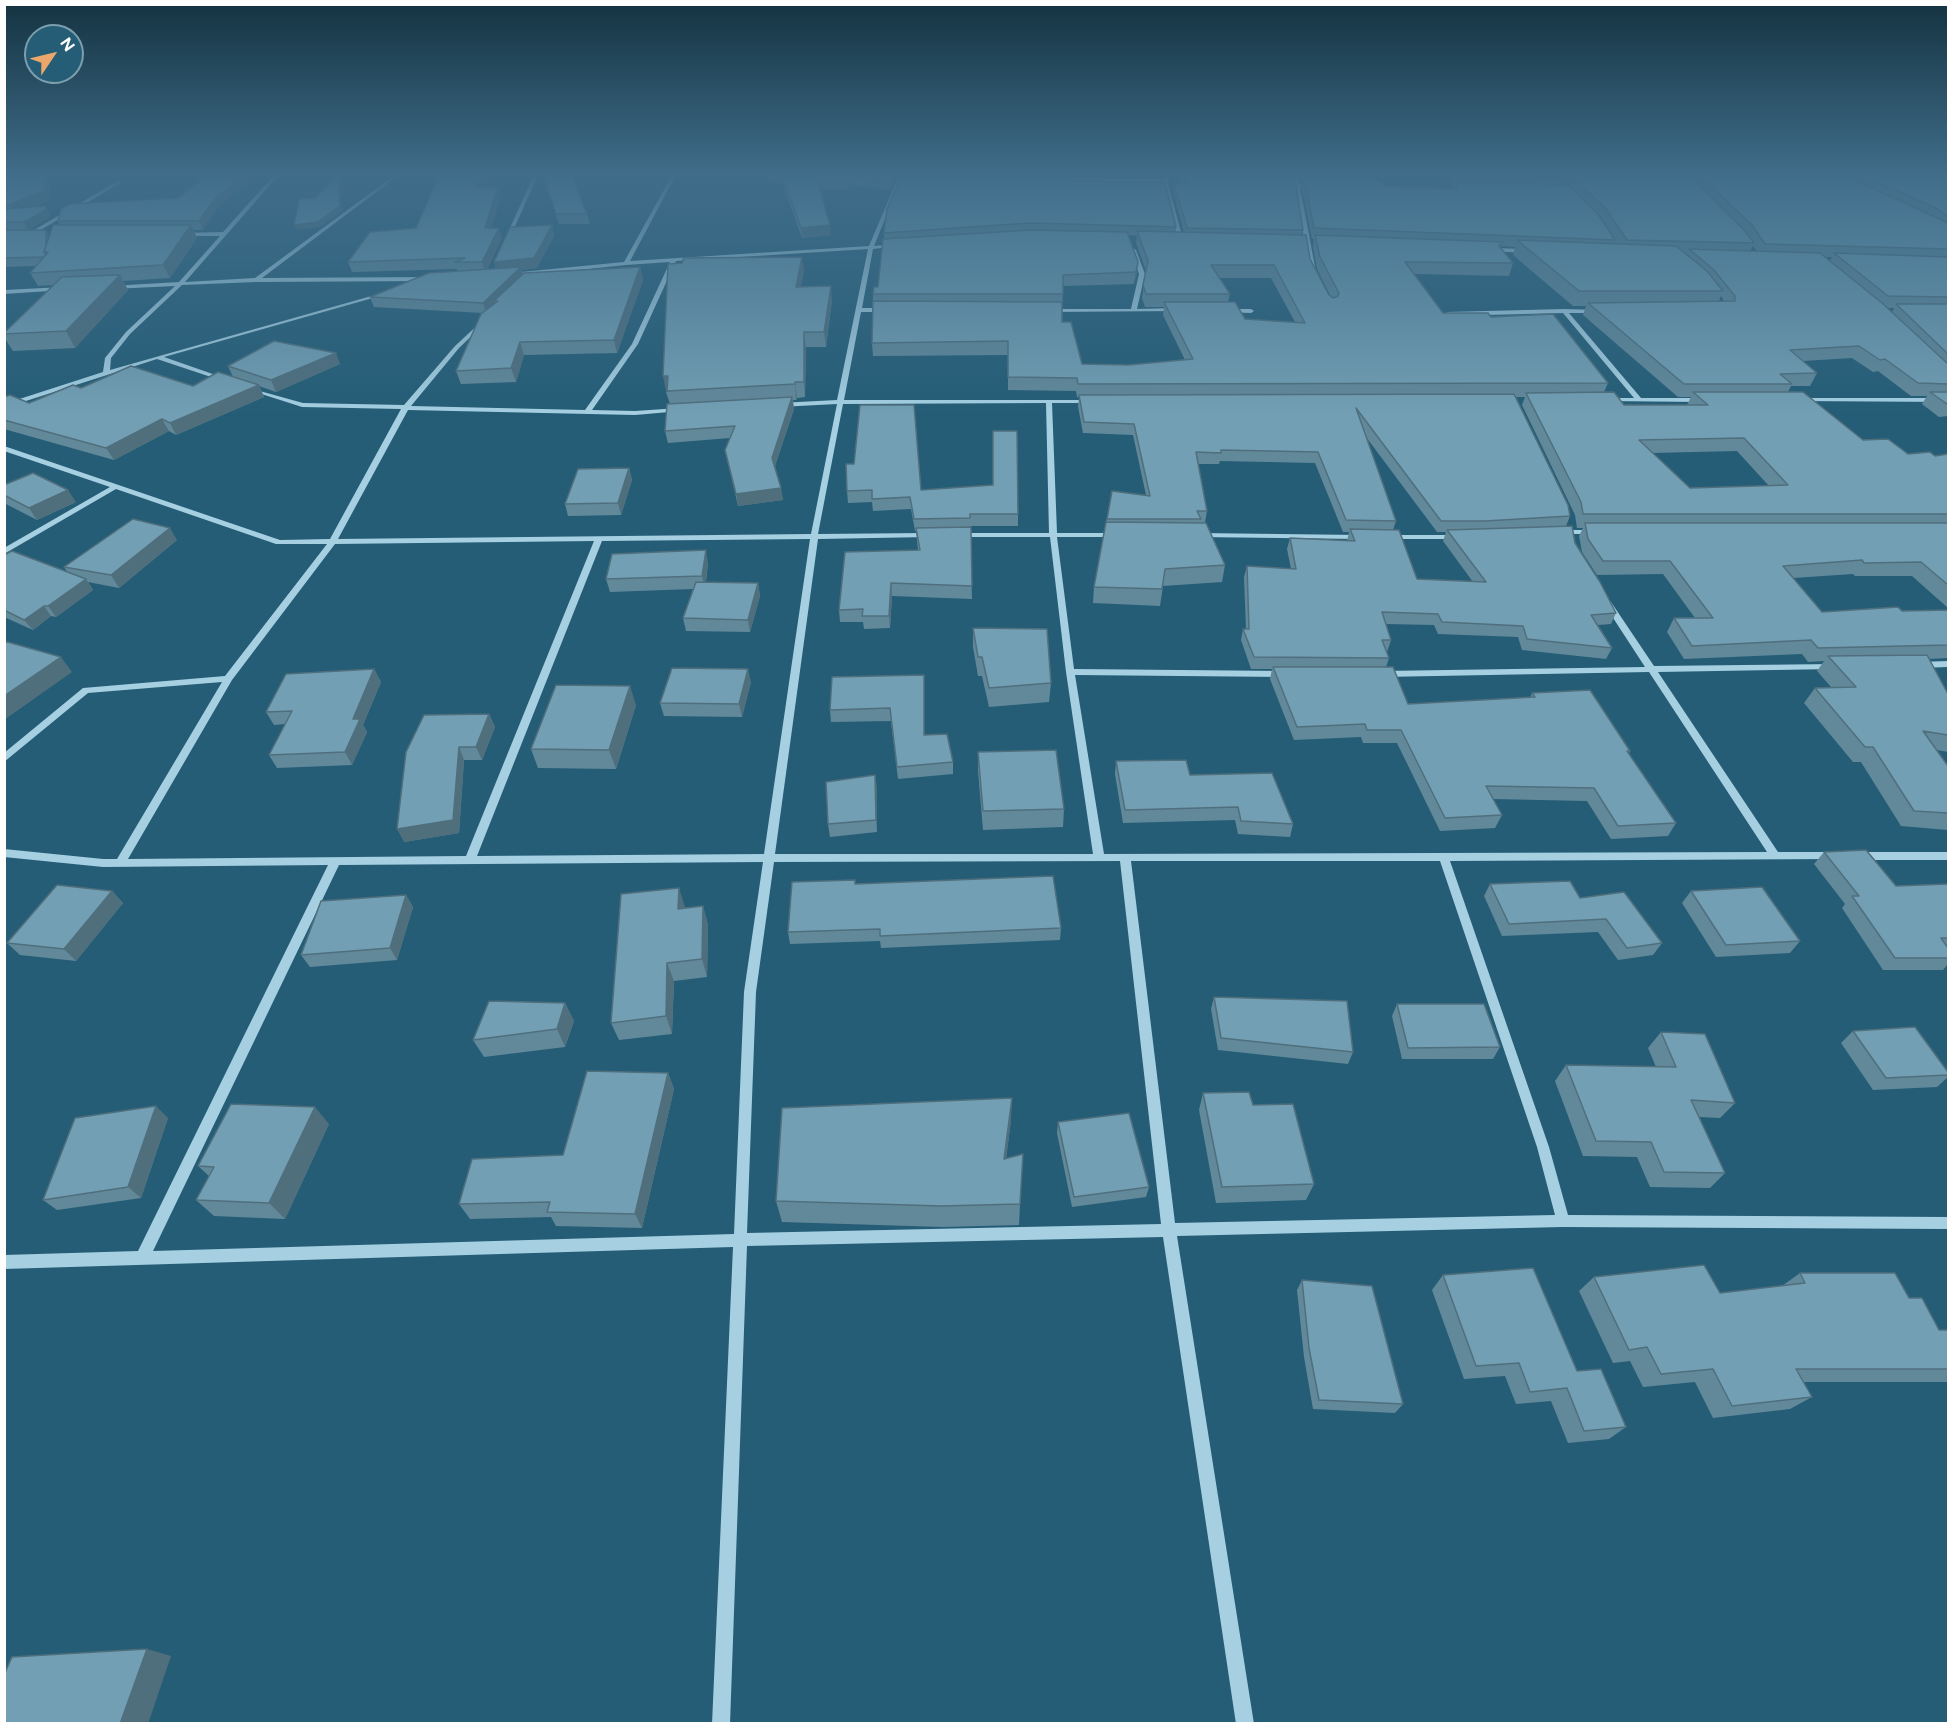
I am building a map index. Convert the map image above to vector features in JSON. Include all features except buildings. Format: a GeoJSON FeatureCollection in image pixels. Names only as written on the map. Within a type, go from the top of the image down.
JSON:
{"type":"FeatureCollection","features":[{"type":"Feature","properties":{"kind":"street"},"geometry":{"type":"LineString","coordinates":[[106,373],[108,358],[128,333],[181,284],[206,256]]}},
{"type":"Feature","properties":{"kind":"street"},"geometry":{"type":"LineString","coordinates":[[256,280],[289,256]]}},
{"type":"Feature","properties":{"kind":"street"},"geometry":{"type":"LineString","coordinates":[[626,263],[630,256]]}},
{"type":"Feature","properties":{"kind":"street"},"geometry":{"type":"LineString","coordinates":[[501,276],[626,263],[740,256]]}},
{"type":"Feature","properties":{"kind":"street"},"geometry":{"type":"LineString","coordinates":[[722,1724],[750,992],[814,536],[869,256]]}},
{"type":"Feature","properties":{"kind":"street"},"geometry":{"type":"LineString","coordinates":[[1134,310],[1142,274],[1136,256]]}},
{"type":"Feature","properties":{"kind":"street"},"geometry":{"type":"LineString","coordinates":[[1309,256],[1312,270],[1317,279]]}},
{"type":"Feature","properties":{"kind":"street"},"geometry":{"type":"LineString","coordinates":[[587,412],[635,344],[674,260]]}},
{"type":"Feature","properties":{"kind":"street"},"geometry":{"type":"LineString","coordinates":[[528,279],[536,272]]}},
{"type":"Feature","properties":{"kind":"street"},"geometry":{"type":"LineString","coordinates":[[106,287],[256,280],[440,279],[406,288]]}},
{"type":"Feature","properties":{"kind":"street"},"geometry":{"type":"LineString","coordinates":[[4,292],[72,288]]}},
{"type":"Feature","properties":{"kind":"street"},"geometry":{"type":"LineString","coordinates":[[4,406],[157,357],[395,291]]}},
{"type":"Feature","properties":{"kind":"street"},"geometry":{"type":"LineString","coordinates":[[859,310],[894,310]]}},
{"type":"Feature","properties":{"kind":"street"},"geometry":{"type":"LineString","coordinates":[[1043,311],[1181,310]]}},
{"type":"Feature","properties":{"kind":"street"},"geometry":{"type":"LineString","coordinates":[[1216,310],[1251,311]]}},
{"type":"Feature","properties":{"kind":"street"},"geometry":{"type":"LineString","coordinates":[[1564,311],[1638,400]]}},
{"type":"Feature","properties":{"kind":"street"},"geometry":{"type":"LineString","coordinates":[[1436,314],[1610,311]]}},
{"type":"Feature","properties":{"kind":"street"},"geometry":{"type":"LineString","coordinates":[[120,863],[228,679],[333,541],[405,408],[457,347],[488,317]]}},
{"type":"Feature","properties":{"kind":"street"},"geometry":{"type":"LineString","coordinates":[[157,357],[235,383]]}},
{"type":"Feature","properties":{"kind":"street"},"geometry":{"type":"LineString","coordinates":[[246,387],[302,405],[635,413],[692,410]]}},
{"type":"Feature","properties":{"kind":"street"},"geometry":{"type":"LineString","coordinates":[[1593,400],[1710,400]]}},
{"type":"Feature","properties":{"kind":"street"},"geometry":{"type":"LineString","coordinates":[[1794,400],[1948,400]]}},
{"type":"Feature","properties":{"kind":"street"},"geometry":{"type":"LineString","coordinates":[[772,406],[840,402],[1107,401]]}},
{"type":"Feature","properties":{"kind":"street"},"geometry":{"type":"LineString","coordinates":[[1049,402],[1053,534],[1070,672],[1099,857]]}},
{"type":"Feature","properties":{"kind":"street"},"geometry":{"type":"LineString","coordinates":[[4,448],[279,542],[934,535]]}},
{"type":"Feature","properties":{"kind":"street"},"geometry":{"type":"LineString","coordinates":[[4,552],[116,486]]}},
{"type":"Feature","properties":{"kind":"street"},"geometry":{"type":"LineString","coordinates":[[1549,533],[1572,528],[1608,532]]}},
{"type":"Feature","properties":{"kind":"street"},"geometry":{"type":"LineString","coordinates":[[1572,528],[1574,543]]}},
{"type":"Feature","properties":{"kind":"street"},"geometry":{"type":"LineString","coordinates":[[946,535],[1125,535]]}},
{"type":"Feature","properties":{"kind":"street"},"geometry":{"type":"LineString","coordinates":[[1184,535],[1469,537]]}},
{"type":"Feature","properties":{"kind":"street"},"geometry":{"type":"LineString","coordinates":[[470,860],[598,538]]}},
{"type":"Feature","properties":{"kind":"street"},"geometry":{"type":"LineString","coordinates":[[1601,592],[1775,856]]}},
{"type":"Feature","properties":{"kind":"street"},"geometry":{"type":"LineString","coordinates":[[1913,665],[1948,664]]}},
{"type":"Feature","properties":{"kind":"street"},"geometry":{"type":"LineString","coordinates":[[1369,674],[1841,666]]}},
{"type":"Feature","properties":{"kind":"street"},"geometry":{"type":"LineString","coordinates":[[1070,672],[1298,674]]}},
{"type":"Feature","properties":{"kind":"street"},"geometry":{"type":"LineString","coordinates":[[4,759],[86,690],[228,679]]}},
{"type":"Feature","properties":{"kind":"street"},"geometry":{"type":"LineString","coordinates":[[6,855],[120,863],[768,858],[1948,856]]}},
{"type":"Feature","properties":{"kind":"street"},"geometry":{"type":"LineString","coordinates":[[1125,857],[1169,1231],[1245,1724]]}},
{"type":"Feature","properties":{"kind":"street"},"geometry":{"type":"LineString","coordinates":[[1444,857],[1543,1147],[1563,1221]]}},
{"type":"Feature","properties":{"kind":"street"},"geometry":{"type":"LineString","coordinates":[[141,1258],[335,862]]}},
{"type":"Feature","properties":{"kind":"street"},"geometry":{"type":"LineString","coordinates":[[4,1262],[740,1240],[1563,1221],[1948,1223]]}}]}
